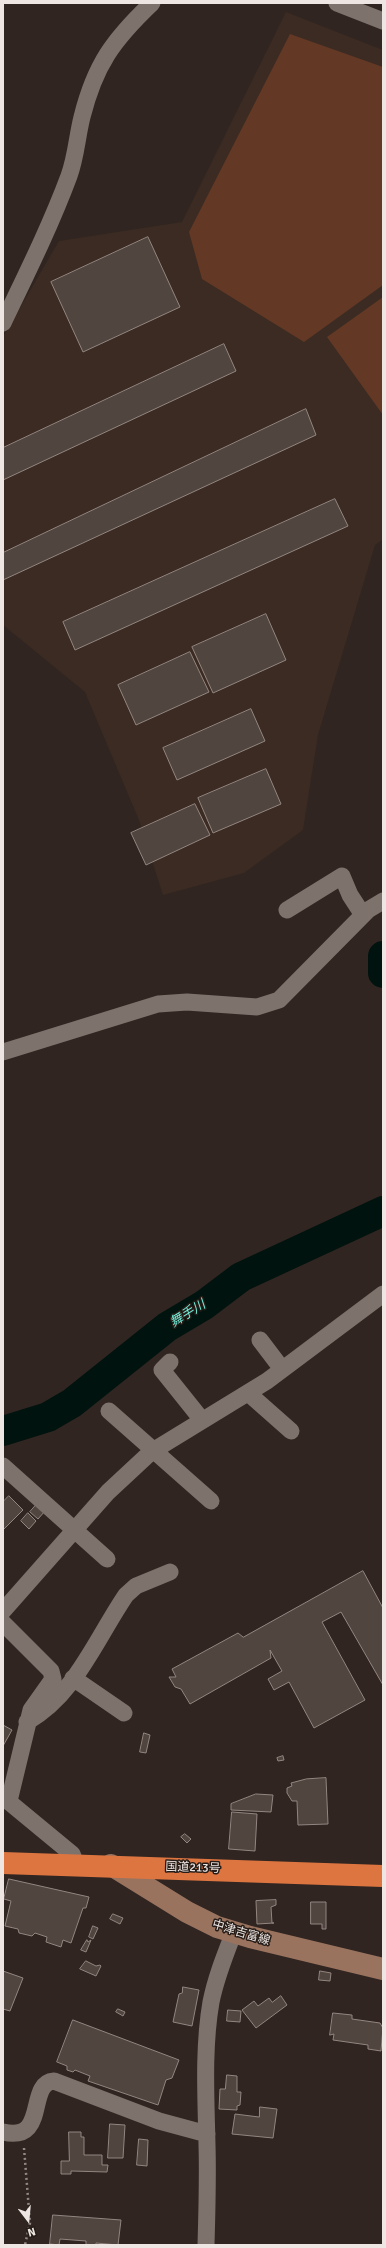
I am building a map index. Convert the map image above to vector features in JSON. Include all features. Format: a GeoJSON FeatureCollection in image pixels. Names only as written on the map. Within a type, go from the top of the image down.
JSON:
{"type":"FeatureCollection","features":[{"type":"Feature","properties":{"kind":"highway","name":"国道213号"},"geometry":{"type":"LineString","coordinates":[[3,1863],[111,1865],[383,1876]]}},
{"type":"Feature","properties":{"kind":"main road","name":"中津吉富線"},"geometry":{"type":"LineString","coordinates":[[111,1865],[187,1912],[217,1927],[383,1969]]}},
{"type":"Feature","properties":{"kind":"street"},"geometry":{"type":"LineString","coordinates":[[3,323],[43,239],[69,177],[82,117],[99,67],[117,38],[152,3]]}},
{"type":"Feature","properties":{"kind":"street"},"geometry":{"type":"LineString","coordinates":[[337,3],[383,22]]}},
{"type":"Feature","properties":{"kind":"street"},"geometry":{"type":"LineString","coordinates":[[287,910],[342,876],[350,895],[363,915]]}},
{"type":"Feature","properties":{"kind":"street"},"geometry":{"type":"LineString","coordinates":[[3,1052],[158,1004],[187,1002],[242,1007],[267,1005],[279,1000],[289,993],[363,915],[383,901]]}},
{"type":"Feature","properties":{"kind":"street"},"geometry":{"type":"LineString","coordinates":[[3,1611],[108,1492],[154,1451],[248,1393],[383,1294]]}},
{"type":"Feature","properties":{"kind":"street"},"geometry":{"type":"LineString","coordinates":[[260,1340],[282,1369]]}},
{"type":"Feature","properties":{"kind":"street"},"geometry":{"type":"LineString","coordinates":[[170,1362],[162,1370],[202,1420]]}},
{"type":"Feature","properties":{"kind":"street"},"geometry":{"type":"LineString","coordinates":[[248,1393],[291,1431]]}},
{"type":"Feature","properties":{"kind":"street"},"geometry":{"type":"LineString","coordinates":[[108,1411],[211,1501]]}},
{"type":"Feature","properties":{"kind":"street"},"geometry":{"type":"LineString","coordinates":[[3,1466],[107,1559]]}},
{"type":"Feature","properties":{"kind":"street"},"geometry":{"type":"LineString","coordinates":[[27,1722],[50,1707],[73,1678],[126,1595],[136,1586],[170,1572]]}},
{"type":"Feature","properties":{"kind":"street"},"geometry":{"type":"LineString","coordinates":[[3,1622],[53,1675],[50,1685],[36,1701],[27,1722],[6,1799],[72,1854],[76,1864]]}},
{"type":"Feature","properties":{"kind":"street"},"geometry":{"type":"LineString","coordinates":[[73,1678],[124,1713]]}},
{"type":"Feature","properties":{"kind":"street"},"geometry":{"type":"LineString","coordinates":[[206,2245],[208,2193],[207,2046],[211,2003],[218,1971],[234,1932]]}},
{"type":"Feature","properties":{"kind":"street"},"geometry":{"type":"LineString","coordinates":[[3,2132],[11,2133],[23,2130],[33,2120],[41,2088],[49,2081],[54,2081],[159,2121],[207,2134]]}},
{"type":"Feature","properties":{"kind":"path"},"geometry":{"type":"LineString","coordinates":[[23,2130],[30,2223],[25,2245]]}},
{"type":"Feature","properties":{"kind":"shaded area"},"geometry":{"type":"Polygon","coordinates":[[[286,12],[383,50],[383,539],[375,545],[318,735],[303,830],[244,873],[163,895],[139,820],[85,692],[3,625],[3,337],[59,241],[182,222],[286,12]]]}},
{"type":"Feature","properties":{"kind":"shaded area"},"geometry":{"type":"Polygon","coordinates":[[[290,34],[383,67],[383,285],[304,342],[202,279],[189,232],[290,34]]]}},
{"type":"Feature","properties":{"kind":"shaded area"},"geometry":{"type":"Polygon","coordinates":[[[383,297],[383,415],[327,337],[383,297]]]}},
{"type":"Feature","properties":{"kind":"building"},"geometry":{"type":"Polygon","coordinates":[[[148,237],[180,307],[83,352],[51,282],[148,237]]]}},
{"type":"Feature","properties":{"kind":"building"},"geometry":{"type":"Polygon","coordinates":[[[224,344],[236,371],[3,480],[3,448],[224,344]]]}},
{"type":"Feature","properties":{"kind":"building"},"geometry":{"type":"Polygon","coordinates":[[[306,409],[316,435],[3,580],[3,553],[306,409]]]}},
{"type":"Feature","properties":{"kind":"building"},"geometry":{"type":"Polygon","coordinates":[[[335,499],[348,526],[75,650],[63,622],[335,499]]]}},
{"type":"Feature","properties":{"kind":"building"},"geometry":{"type":"Polygon","coordinates":[[[266,614],[286,660],[213,693],[192,647],[266,614]]]}},
{"type":"Feature","properties":{"kind":"building"},"geometry":{"type":"Polygon","coordinates":[[[190,652],[209,692],[136,725],[118,685],[190,652]]]}},
{"type":"Feature","properties":{"kind":"building"},"geometry":{"type":"Polygon","coordinates":[[[251,709],[265,741],[177,780],[163,748],[251,709]]]}},
{"type":"Feature","properties":{"kind":"building"},"geometry":{"type":"Polygon","coordinates":[[[266,769],[281,804],[213,833],[198,798],[266,769]]]}},
{"type":"Feature","properties":{"kind":"building"},"geometry":{"type":"Polygon","coordinates":[[[195,804],[210,835],[146,865],[131,833],[195,804]]]}},
{"type":"Feature","properties":{"kind":"building"},"geometry":{"type":"Polygon","coordinates":[[[9,1496],[23,1510],[3,1530],[3,1502],[9,1496]]]}},
{"type":"Feature","properties":{"kind":"building"},"geometry":{"type":"Polygon","coordinates":[[[37,1504],[45,1511],[38,1519],[30,1512],[37,1504]]]}},
{"type":"Feature","properties":{"kind":"building"},"geometry":{"type":"Polygon","coordinates":[[[28,1513],[36,1521],[29,1529],[21,1521],[28,1513]]]}},
{"type":"Feature","properties":{"kind":"building"},"geometry":{"type":"Polygon","coordinates":[[[363,1571],[383,1608],[383,1685],[341,1612],[322,1622],[365,1700],[314,1728],[289,1682],[274,1690],[268,1679],[282,1671],[270,1650],[271,1658],[190,1704],[181,1689],[175,1687],[169,1677],[176,1677],[172,1669],[238,1633],[243,1637],[363,1571]]]}},
{"type":"Feature","properties":{"kind":"building"},"geometry":{"type":"Polygon","coordinates":[[[3,1725],[12,1730],[3,1746],[3,1725]]]}},
{"type":"Feature","properties":{"kind":"building"},"geometry":{"type":"Polygon","coordinates":[[[144,1733],[150,1735],[146,1753],[140,1752],[144,1733]]]}},
{"type":"Feature","properties":{"kind":"building"},"geometry":{"type":"Polygon","coordinates":[[[283,1756],[284,1760],[278,1761],[277,1758],[283,1756]]]}},
{"type":"Feature","properties":{"kind":"building"},"geometry":{"type":"Polygon","coordinates":[[[326,1778],[328,1824],[298,1825],[297,1801],[292,1801],[287,1793],[287,1788],[292,1786],[291,1783],[306,1779],[326,1778]]]}},
{"type":"Feature","properties":{"kind":"building"},"geometry":{"type":"Polygon","coordinates":[[[256,1794],[273,1795],[271,1812],[231,1810],[231,1804],[256,1794]]]}},
{"type":"Feature","properties":{"kind":"building"},"geometry":{"type":"Polygon","coordinates":[[[232,1812],[257,1814],[255,1851],[229,1849],[232,1812]]]}},
{"type":"Feature","properties":{"kind":"building"},"geometry":{"type":"Polygon","coordinates":[[[185,1834],[191,1839],[187,1843],[181,1837],[185,1834]]]}},
{"type":"Feature","properties":{"kind":"building"},"geometry":{"type":"Polygon","coordinates":[[[9,1879],[89,1897],[86,1908],[83,1908],[71,1943],[63,1940],[61,1947],[46,1942],[47,1937],[35,1933],[32,1936],[19,1933],[18,1929],[5,1926],[11,1901],[4,1899],[9,1879]]]}},
{"type":"Feature","properties":{"kind":"building"},"geometry":{"type":"Polygon","coordinates":[[[276,1900],[276,1905],[271,1907],[272,1923],[274,1923],[257,1924],[256,1901],[276,1900]]]}},
{"type":"Feature","properties":{"kind":"building"},"geometry":{"type":"Polygon","coordinates":[[[311,1902],[326,1902],[326,1929],[322,1929],[322,1924],[311,1924],[311,1902]]]}},
{"type":"Feature","properties":{"kind":"building"},"geometry":{"type":"Polygon","coordinates":[[[113,1914],[123,1918],[120,1924],[110,1919],[113,1914]]]}},
{"type":"Feature","properties":{"kind":"building"},"geometry":{"type":"Polygon","coordinates":[[[93,1926],[98,1928],[93,1939],[89,1937],[93,1926]]]}},
{"type":"Feature","properties":{"kind":"building"},"geometry":{"type":"Polygon","coordinates":[[[87,1940],[88,1942],[91,1940],[86,1952],[81,1950],[87,1940]]]}},
{"type":"Feature","properties":{"kind":"building"},"geometry":{"type":"Polygon","coordinates":[[[86,1961],[96,1966],[101,1966],[96,1976],[80,1969],[86,1961]]]}},
{"type":"Feature","properties":{"kind":"building"},"geometry":{"type":"Polygon","coordinates":[[[3,1971],[23,1978],[10,2011],[3,2009],[3,1971]]]}},
{"type":"Feature","properties":{"kind":"building"},"geometry":{"type":"Polygon","coordinates":[[[320,1971],[331,1973],[330,1981],[319,1980],[320,1971]]]}},
{"type":"Feature","properties":{"kind":"building"},"geometry":{"type":"Polygon","coordinates":[[[183,1987],[199,1990],[192,2026],[173,2022],[179,1994],[182,1993],[183,1987]]]}},
{"type":"Feature","properties":{"kind":"building"},"geometry":{"type":"Polygon","coordinates":[[[281,1996],[287,2005],[256,2028],[242,2010],[254,2001],[258,2006],[269,1998],[272,2002],[281,1996]]]}},
{"type":"Feature","properties":{"kind":"building"},"geometry":{"type":"Polygon","coordinates":[[[118,2009],[125,2012],[123,2016],[116,2012],[118,2009]]]}},
{"type":"Feature","properties":{"kind":"building"},"geometry":{"type":"Polygon","coordinates":[[[228,2010],[241,2011],[240,2022],[227,2021],[228,2010]]]}},
{"type":"Feature","properties":{"kind":"building"},"geometry":{"type":"Polygon","coordinates":[[[333,2013],[352,2015],[352,2019],[380,2023],[383,2028],[381,2051],[368,2049],[368,2045],[333,2040],[334,2034],[330,2035],[333,2013]]]}},
{"type":"Feature","properties":{"kind":"building"},"geometry":{"type":"Polygon","coordinates":[[[73,2020],[179,2060],[172,2078],[166,2080],[158,2105],[88,2081],[90,2076],[75,2070],[73,2072],[67,2070],[67,2066],[57,2062],[73,2020]]]}},
{"type":"Feature","properties":{"kind":"building"},"geometry":{"type":"Polygon","coordinates":[[[227,2075],[237,2076],[237,2092],[241,2092],[240,2105],[237,2106],[237,2110],[219,2109],[220,2089],[225,2089],[227,2075]]]}},
{"type":"Feature","properties":{"kind":"building"},"geometry":{"type":"Polygon","coordinates":[[[260,2107],[277,2109],[273,2138],[232,2134],[235,2114],[259,2117],[260,2107]]]}},
{"type":"Feature","properties":{"kind":"building"},"geometry":{"type":"Polygon","coordinates":[[[110,2124],[125,2125],[123,2158],[108,2158],[110,2124]]]}},
{"type":"Feature","properties":{"kind":"building"},"geometry":{"type":"Polygon","coordinates":[[[69,2132],[81,2132],[81,2137],[84,2137],[84,2155],[102,2155],[102,2165],[108,2165],[107,2172],[71,2171],[71,2174],[61,2174],[61,2161],[69,2161],[69,2132]]]}},
{"type":"Feature","properties":{"kind":"building"},"geometry":{"type":"Polygon","coordinates":[[[139,2139],[148,2140],[147,2166],[137,2165],[139,2139]]]}},
{"type":"Feature","properties":{"kind":"building"},"geometry":{"type":"Polygon","coordinates":[[[53,2215],[121,2220],[118,2245],[96,2243],[96,2245],[86,2245],[86,2241],[60,2239],[59,2245],[50,2244],[53,2215]]]}},
{"type":"Feature","properties":{"kind":"waterway","name":"舞手川"},"geometry":{"type":"LineString","coordinates":[[383,956],[383,973]]}},
{"type":"Feature","properties":{"kind":"waterway","name":"舞手川"},"geometry":{"type":"LineString","coordinates":[[3,1431],[48,1417],[72,1403],[167,1327],[204,1305],[241,1277],[383,1211]]}}]}
